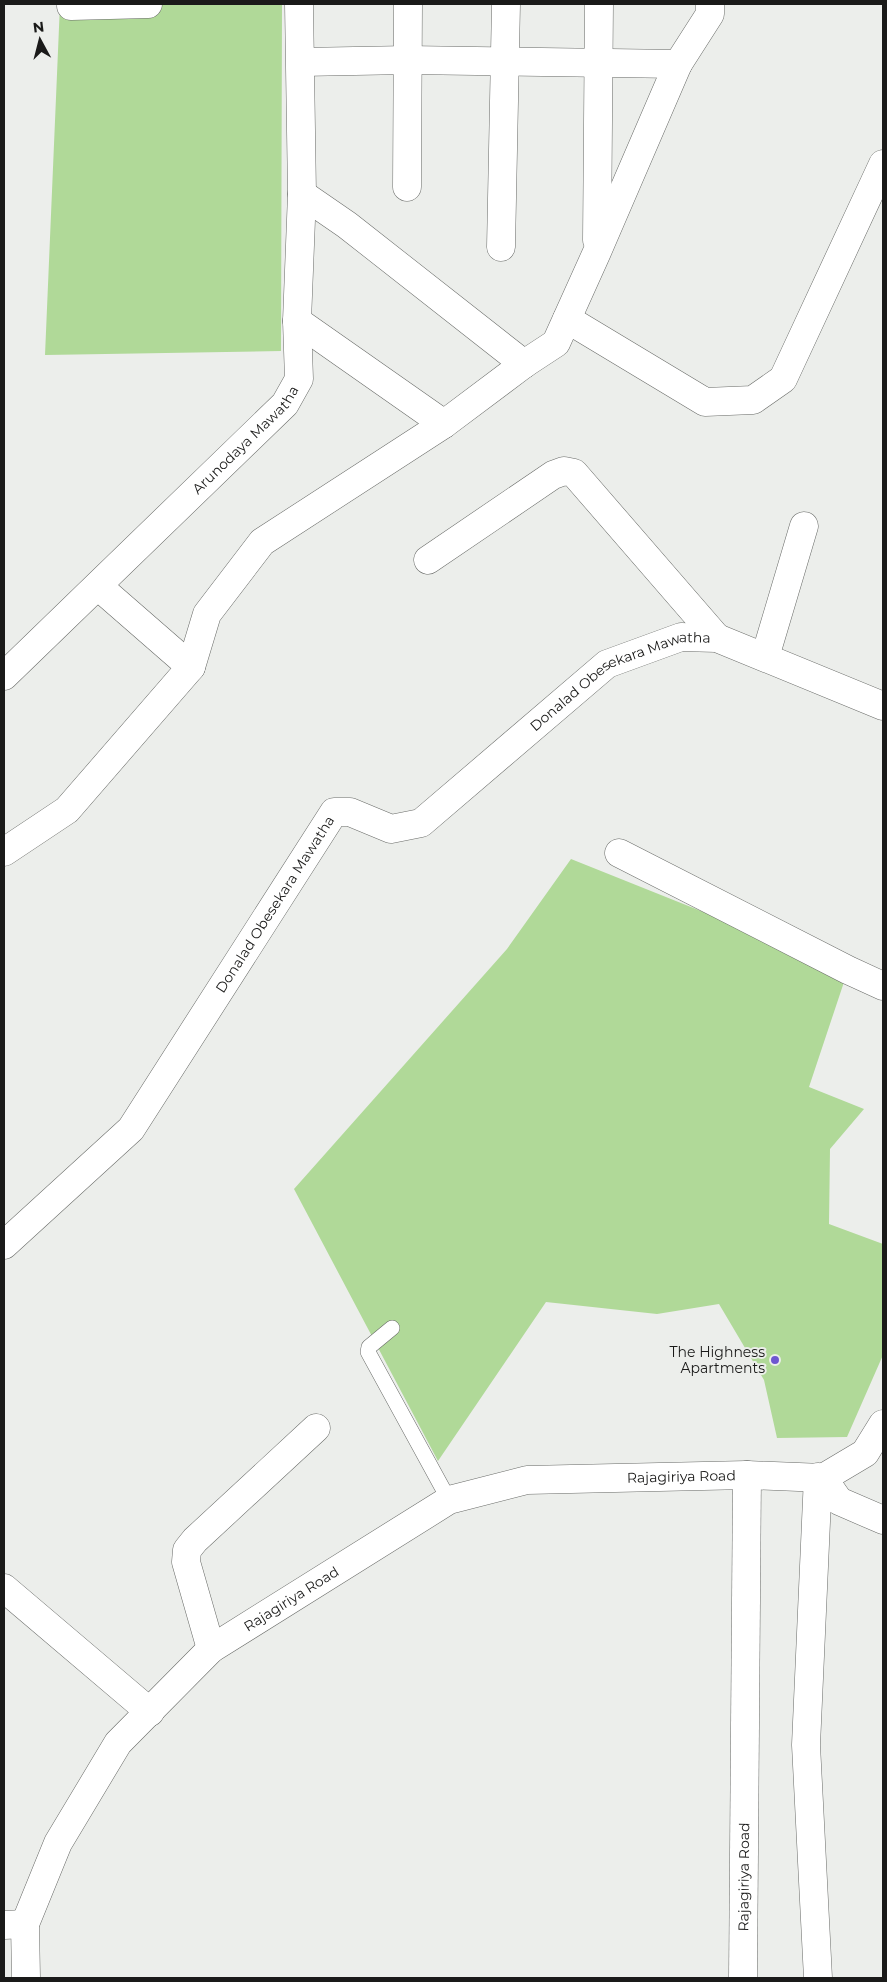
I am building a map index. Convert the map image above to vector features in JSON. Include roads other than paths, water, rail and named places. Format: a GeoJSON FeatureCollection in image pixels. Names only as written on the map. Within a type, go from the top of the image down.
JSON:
{"type":"FeatureCollection","features":[{"type":"Feature","properties":{"kind":"street"},"geometry":{"type":"LineString","coordinates":[[71,6],[148,4]]}},
{"type":"Feature","properties":{"kind":"street","name":"Arunodaya Mawatha"},"geometry":{"type":"LineString","coordinates":[[4,676],[285,404],[298,379],[297,321],[302,194],[299,4]]}},
{"type":"Feature","properties":{"kind":"street"},"geometry":{"type":"LineString","coordinates":[[407,187],[408,4]]}},
{"type":"Feature","properties":{"kind":"street"},"geometry":{"type":"LineString","coordinates":[[501,247],[506,4]]}},
{"type":"Feature","properties":{"kind":"street"},"geometry":{"type":"LineString","coordinates":[[597,252],[599,4]]}},
{"type":"Feature","properties":{"kind":"street"},"geometry":{"type":"LineString","coordinates":[[4,852],[67,810],[191,667],[208,614],[262,542],[444,424],[524,364],[556,343],[678,64],[710,14],[710,4]]}},
{"type":"Feature","properties":{"kind":"street"},"geometry":{"type":"LineString","coordinates":[[301,62],[408,60],[678,64]]}},
{"type":"Feature","properties":{"kind":"street"},"geometry":{"type":"LineString","coordinates":[[567,319],[705,402],[753,400],[784,379],[883,164]]}},
{"type":"Feature","properties":{"kind":"street"},"geometry":{"type":"LineString","coordinates":[[302,194],[347,225],[524,364]]}},
{"type":"Feature","properties":{"kind":"street"},"geometry":{"type":"LineString","coordinates":[[297,321],[444,424]]}},
{"type":"Feature","properties":{"kind":"street"},"geometry":{"type":"LineString","coordinates":[[428,560],[552,475],[564,471],[574,473],[717,638]]}},
{"type":"Feature","properties":{"kind":"street"},"geometry":{"type":"LineString","coordinates":[[765,657],[804,526]]}},
{"type":"Feature","properties":{"kind":"street"},"geometry":{"type":"LineString","coordinates":[[98,586],[191,667]]}},
{"type":"Feature","properties":{"kind":"street","name":"Donalad Obesekara Mawatha"},"geometry":{"type":"LineString","coordinates":[[4,1245],[131,1129],[334,812],[350,812],[391,829],[421,822],[607,664],[681,637],[717,638],[883,706]]}},
{"type":"Feature","properties":{"kind":"street"},"geometry":{"type":"LineString","coordinates":[[619,853],[883,986]]}},
{"type":"Feature","properties":{"kind":"street"},"geometry":{"type":"LineString","coordinates":[[820,1478],[865,1453],[883,1424]]}},
{"type":"Feature","properties":{"kind":"street"},"geometry":{"type":"LineString","coordinates":[[211,1649],[186,1562],[187,1550],[195,1540],[316,1428]]}},
{"type":"Feature","properties":{"kind":"street","name":"Rajagiriya Road"},"geometry":{"type":"LineString","coordinates":[[743,1978],[747,1475]]}},
{"type":"Feature","properties":{"kind":"street","name":"Rajagiriya Road"},"geometry":{"type":"LineString","coordinates":[[26,1978],[15,1925],[58,1843],[118,1743],[211,1649],[450,1500],[527,1480],[747,1475],[820,1478]]}},
{"type":"Feature","properties":{"kind":"street"},"geometry":{"type":"LineString","coordinates":[[820,1478],[839,1501],[883,1520]]}},
{"type":"Feature","properties":{"kind":"street"},"geometry":{"type":"LineString","coordinates":[[818,1978],[806,1745],[820,1478]]}},
{"type":"Feature","properties":{"kind":"street"},"geometry":{"type":"LineString","coordinates":[[4,1588],[150,1712]]}},
{"type":"Feature","properties":{"kind":"lane"},"geometry":{"type":"LineString","coordinates":[[392,1328],[369,1347],[368,1352],[450,1500]]}},
{"type":"Feature","properties":{"kind":"place","name":"The Highness Apartments"},"geometry":{"type":"Point","coordinates":[775,1360]}}]}
